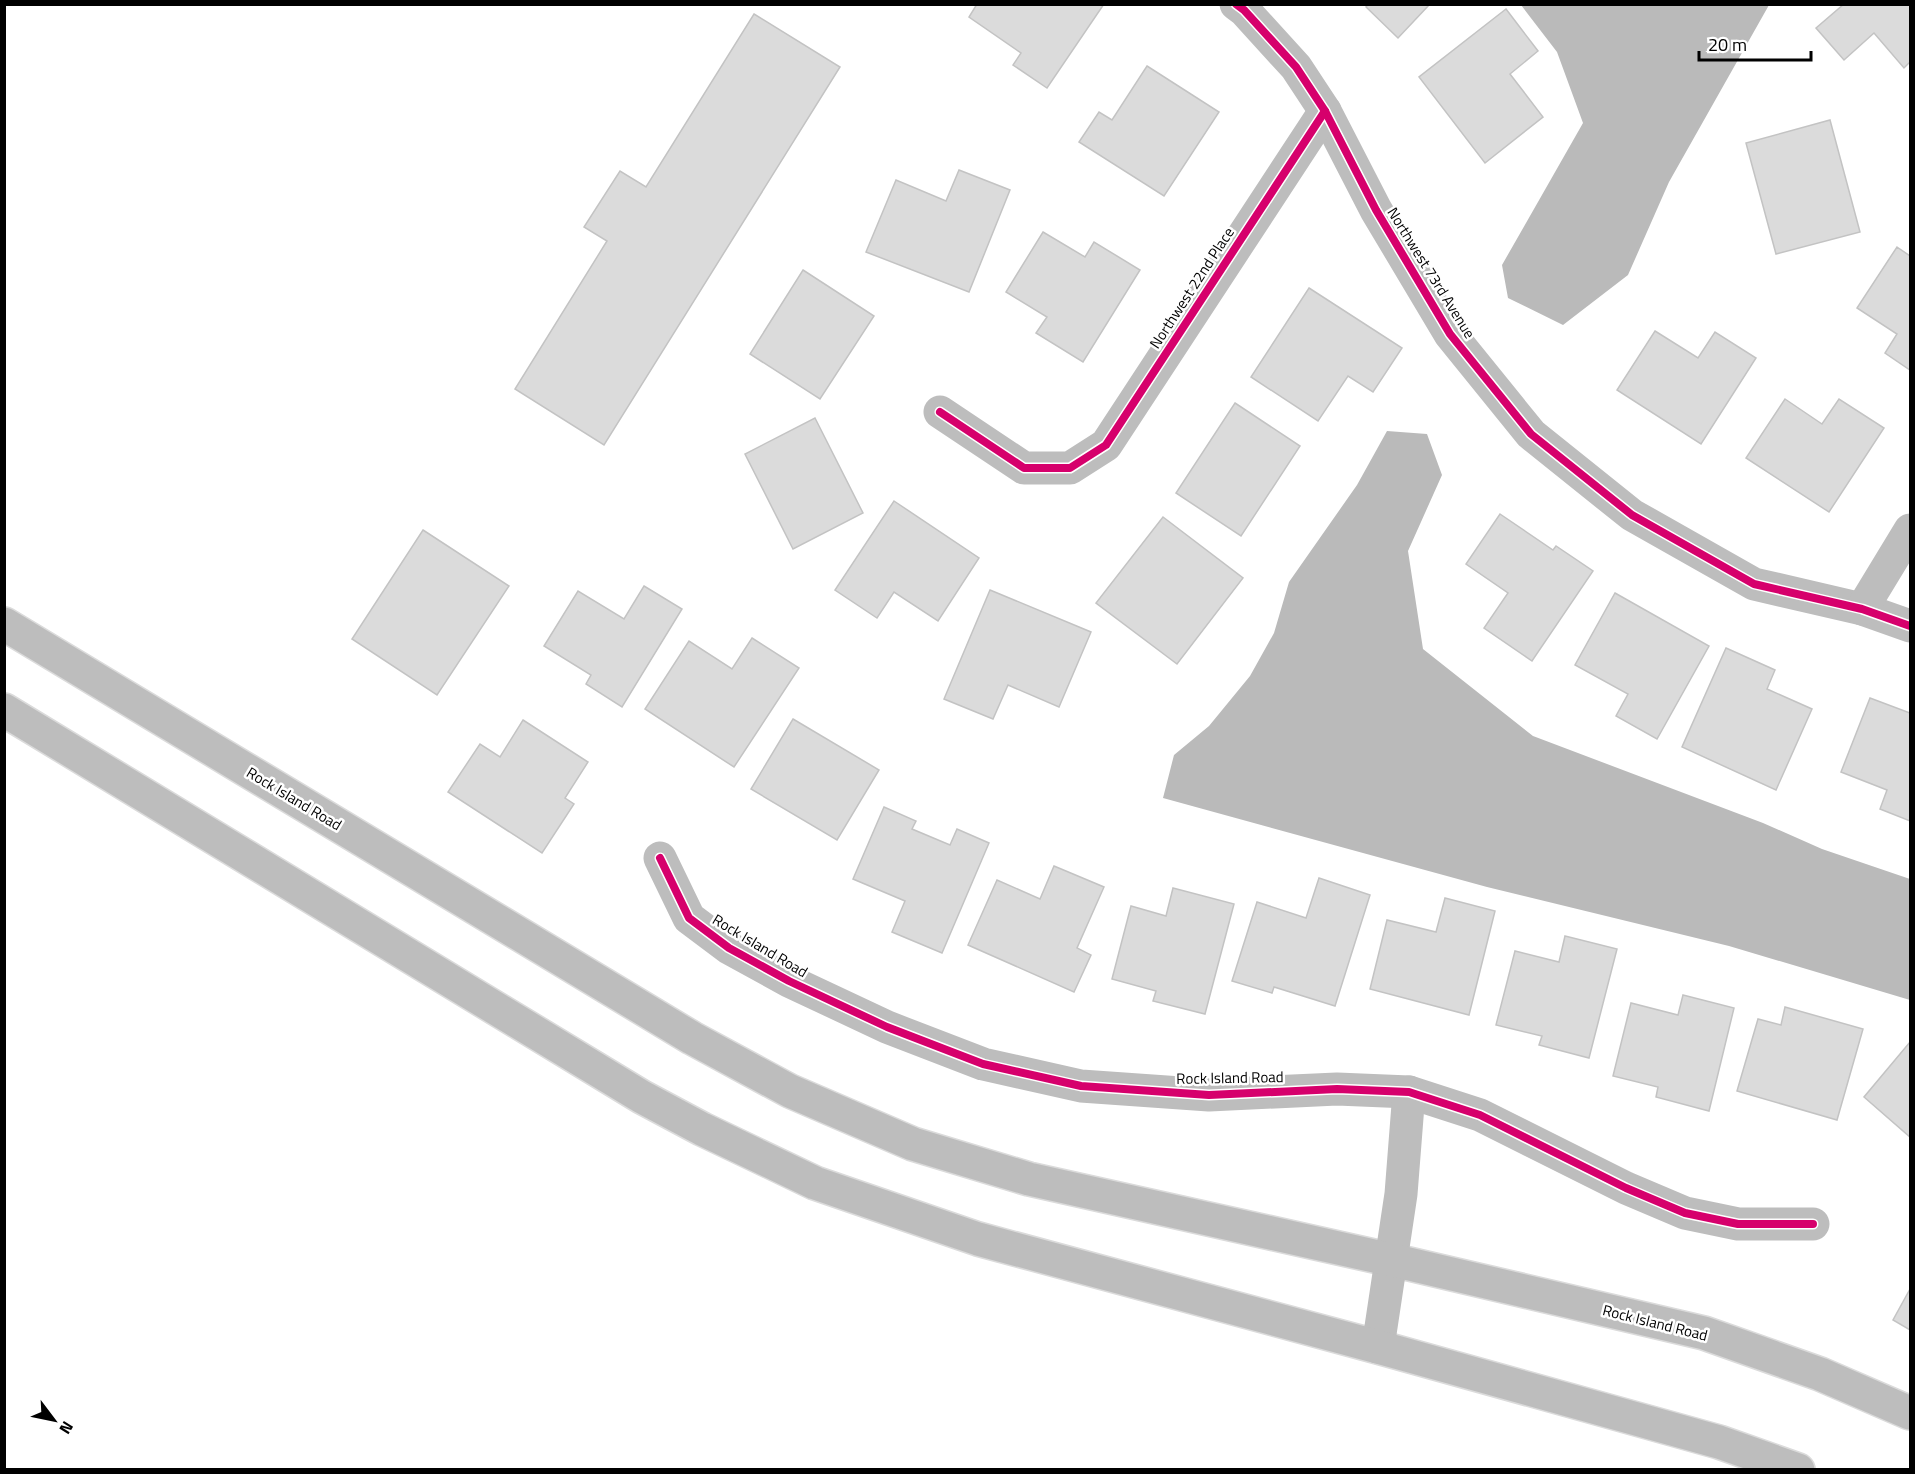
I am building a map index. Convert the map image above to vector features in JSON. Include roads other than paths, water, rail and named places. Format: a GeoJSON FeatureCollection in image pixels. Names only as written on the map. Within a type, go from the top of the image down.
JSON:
{"type":"FeatureCollection","features":[{"type":"Feature","properties":{"kind":"main road","name":"Northwest 73rd Avenue"},"geometry":{"type":"LineString","coordinates":[[1236,4],[1296,67],[1325,111],[1376,210],[1450,334],[1531,434],[1632,515],[1755,584],[1862,609],[1911,626]]}},
{"type":"Feature","properties":{"kind":"main road","name":"Northwest 22nd Place"},"geometry":{"type":"LineString","coordinates":[[940,412],[1024,468],[1070,468],[1106,445],[1325,111]]}},
{"type":"Feature","properties":{"kind":"main road"},"geometry":{"type":"LineString","coordinates":[[1862,609],[1911,530]]}},
{"type":"Feature","properties":{"kind":"main road","name":"Rock Island Road"},"geometry":{"type":"LineString","coordinates":[[4,624],[692,1038],[790,1091],[913,1144],[1029,1179],[1704,1333],[1820,1374],[1911,1413]]}},
{"type":"Feature","properties":{"kind":"main road"},"geometry":{"type":"LineString","coordinates":[[4,710],[642,1097],[702,1129],[815,1183],[978,1239],[1719,1442],[1798,1470]]}},
{"type":"Feature","properties":{"kind":"main road","name":"Rock Island Road"},"geometry":{"type":"LineString","coordinates":[[660,858],[688,918],[729,948],[789,981],[887,1028],[983,1064],[1081,1086],[1209,1095],[1338,1089],[1409,1092],[1480,1114],[1626,1188],[1685,1213],[1738,1224],[1814,1224]]}},
{"type":"Feature","properties":{"kind":"main road"},"geometry":{"type":"LineString","coordinates":[[1378,1347],[1401,1194],[1409,1092]]}}]}
